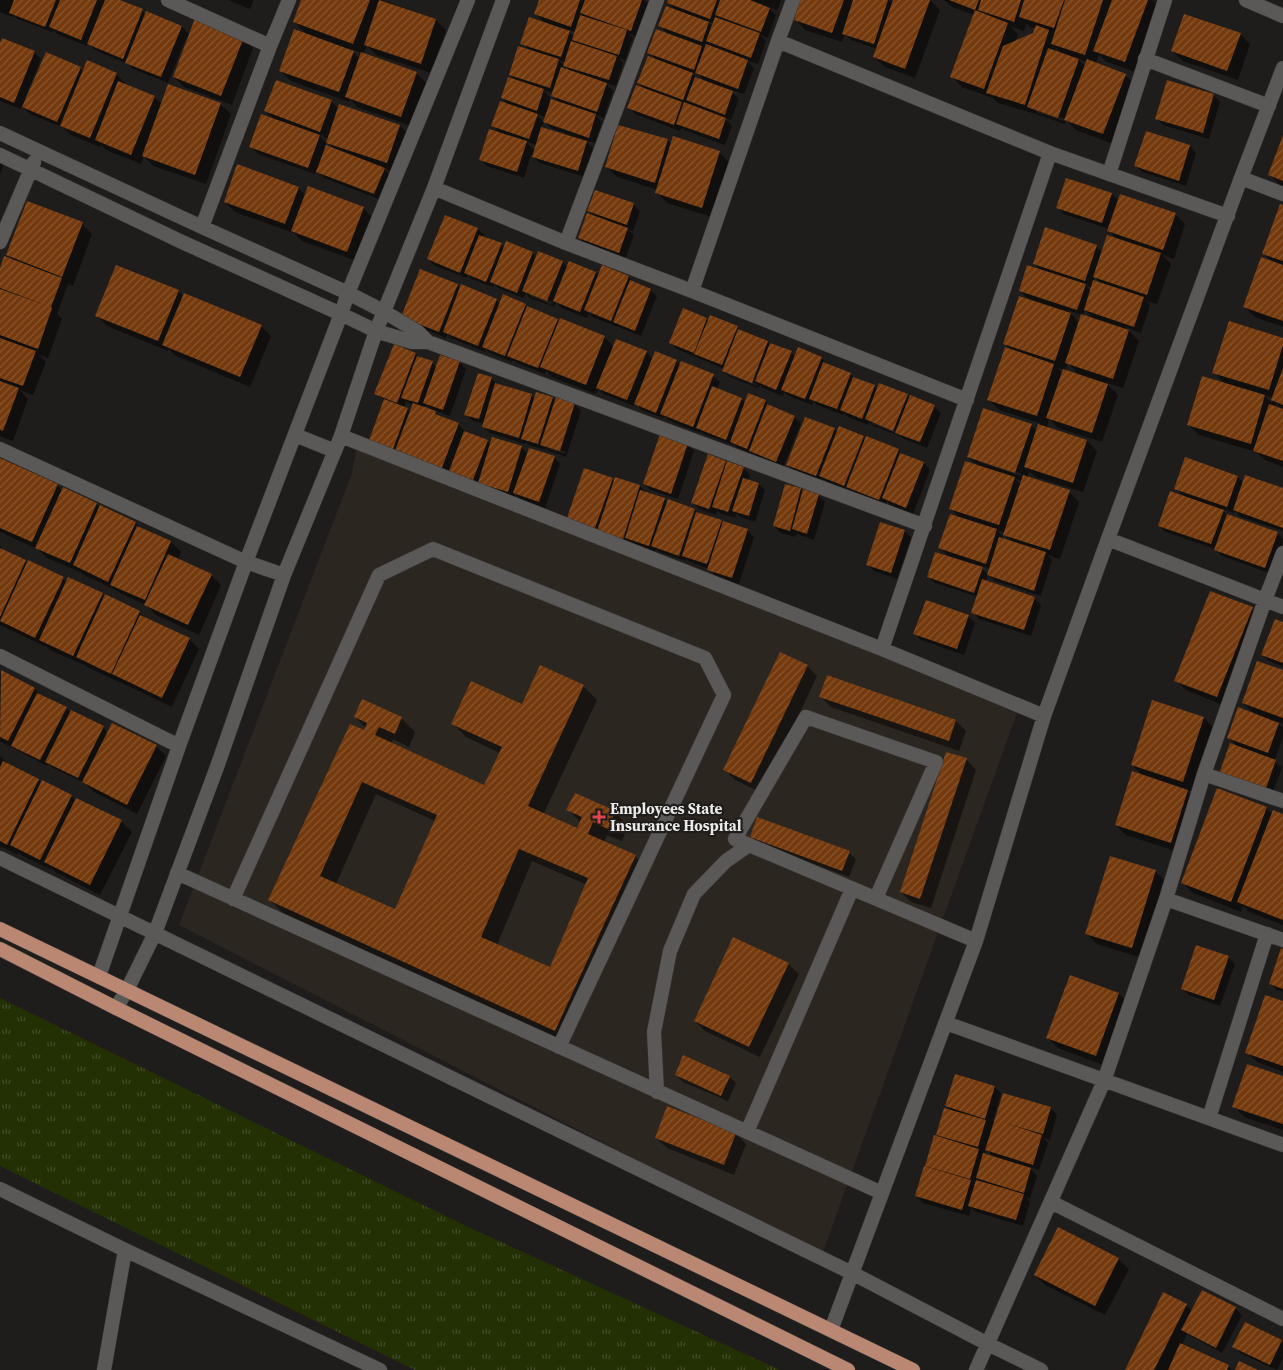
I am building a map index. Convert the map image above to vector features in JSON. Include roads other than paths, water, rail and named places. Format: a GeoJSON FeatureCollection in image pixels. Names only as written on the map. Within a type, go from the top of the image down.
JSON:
{"type":"FeatureCollection","features":[{"type":"Feature","properties":{"kind":"main road"},"geometry":{"type":"LineString","coordinates":[[0,929],[913,1370]]}},
{"type":"Feature","properties":{"kind":"main road"},"geometry":{"type":"LineString","coordinates":[[0,949],[848,1370]]}},
{"type":"Feature","properties":{"kind":"street"},"geometry":{"type":"LineString","coordinates":[[168,0],[270,46]]}},
{"type":"Feature","properties":{"kind":"street"},"geometry":{"type":"LineString","coordinates":[[202,227],[270,46],[290,0]]}},
{"type":"Feature","properties":{"kind":"street"},"geometry":{"type":"LineString","coordinates":[[99,976],[179,746],[294,435],[348,293],[468,0]]}},
{"type":"Feature","properties":{"kind":"street"},"geometry":{"type":"LineString","coordinates":[[116,1008],[155,933],[217,767],[284,575],[341,436],[383,311],[434,188],[503,0]]}},
{"type":"Feature","properties":{"kind":"street"},"geometry":{"type":"LineString","coordinates":[[566,243],[656,0]]}},
{"type":"Feature","properties":{"kind":"street"},"geometry":{"type":"LineString","coordinates":[[692,291],[793,0]]}},
{"type":"Feature","properties":{"kind":"street"},"geometry":{"type":"LineString","coordinates":[[1109,174],[1164,0]]}},
{"type":"Feature","properties":{"kind":"street"},"geometry":{"type":"LineString","coordinates":[[1246,0],[1283,16]]}},
{"type":"Feature","properties":{"kind":"street"},"geometry":{"type":"LineString","coordinates":[[778,41],[1050,153],[1228,216]]}},
{"type":"Feature","properties":{"kind":"street"},"geometry":{"type":"LineString","coordinates":[[1145,59],[1269,106]]}},
{"type":"Feature","properties":{"kind":"street"},"geometry":{"type":"LineString","coordinates":[[831,1330],[976,941],[1044,716],[1228,216],[1240,178],[1283,68]]}},
{"type":"Feature","properties":{"kind":"street"},"geometry":{"type":"LineString","coordinates":[[0,133],[348,293],[418,332],[428,342]]}},
{"type":"Feature","properties":{"kind":"street"},"geometry":{"type":"LineString","coordinates":[[0,242],[38,151]]}},
{"type":"Feature","properties":{"kind":"street"},"geometry":{"type":"LineString","coordinates":[[882,649],[1050,153]]}},
{"type":"Feature","properties":{"kind":"street"},"geometry":{"type":"LineString","coordinates":[[0,155],[182,242],[376,331],[412,342],[428,342],[924,526]]}},
{"type":"Feature","properties":{"kind":"street"},"geometry":{"type":"LineString","coordinates":[[1240,178],[1283,194]]}},
{"type":"Feature","properties":{"kind":"street"},"geometry":{"type":"LineString","coordinates":[[434,188],[566,243],[967,400]]}},
{"type":"Feature","properties":{"kind":"street"},"geometry":{"type":"LineString","coordinates":[[294,435],[335,451]]}},
{"type":"Feature","properties":{"kind":"street"},"geometry":{"type":"LineString","coordinates":[[341,436],[882,649],[1044,716]]}},
{"type":"Feature","properties":{"kind":"street"},"geometry":{"type":"LineString","coordinates":[[0,449],[246,562],[284,575]]}},
{"type":"Feature","properties":{"kind":"street"},"geometry":{"type":"LineString","coordinates":[[1108,539],[1283,607]]}},
{"type":"Feature","properties":{"kind":"street"},"geometry":{"type":"LineString","coordinates":[[233,898],[379,575],[432,548],[705,658],[724,695],[559,1047]]}},
{"type":"Feature","properties":{"kind":"street"},"geometry":{"type":"LineString","coordinates":[[976,1370],[1104,1081],[1166,899],[1204,774],[1283,553]]}},
{"type":"Feature","properties":{"kind":"street"},"geometry":{"type":"LineString","coordinates":[[0,656],[179,746]]}},
{"type":"Feature","properties":{"kind":"street"},"geometry":{"type":"LineString","coordinates":[[876,898],[936,762],[806,717],[735,839],[976,941]]}},
{"type":"Feature","properties":{"kind":"street"},"geometry":{"type":"LineString","coordinates":[[1204,774],[1283,801]]}},
{"type":"Feature","properties":{"kind":"street"},"geometry":{"type":"LineString","coordinates":[[657,1092],[654,1032],[670,951],[694,894],[726,861],[749,845]]}},
{"type":"Feature","properties":{"kind":"street"},"geometry":{"type":"LineString","coordinates":[[0,858],[852,1273],[1041,1370]]}},
{"type":"Feature","properties":{"kind":"street"},"geometry":{"type":"LineString","coordinates":[[177,873],[882,1194]]}},
{"type":"Feature","properties":{"kind":"street"},"geometry":{"type":"LineString","coordinates":[[747,1132],[852,888]]}},
{"type":"Feature","properties":{"kind":"street"},"geometry":{"type":"LineString","coordinates":[[1166,899],[1283,940]]}},
{"type":"Feature","properties":{"kind":"street"},"geometry":{"type":"LineString","coordinates":[[1209,1118],[1268,934]]}},
{"type":"Feature","properties":{"kind":"street"},"geometry":{"type":"LineString","coordinates":[[946,1023],[1283,1145]]}},
{"type":"Feature","properties":{"kind":"street"},"geometry":{"type":"LineString","coordinates":[[0,1189],[380,1370]]}},
{"type":"Feature","properties":{"kind":"street"},"geometry":{"type":"LineString","coordinates":[[1051,1202],[1283,1319]]}},
{"type":"Feature","properties":{"kind":"street"},"geometry":{"type":"LineString","coordinates":[[104,1370],[125,1250]]}},
{"type":"Feature","properties":{"kind":"place","name":"Employees State Insurance Hospital"},"geometry":{"type":"Point","coordinates":[599,817]}}]}
